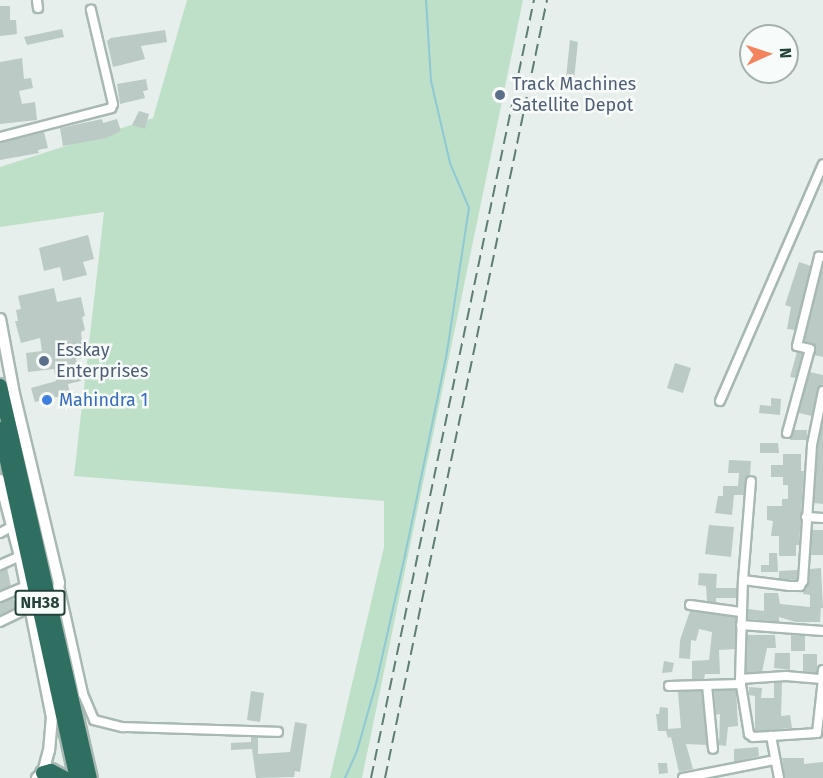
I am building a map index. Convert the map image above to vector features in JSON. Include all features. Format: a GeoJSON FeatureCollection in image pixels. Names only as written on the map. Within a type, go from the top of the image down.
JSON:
{"type":"FeatureCollection","features":[{"type":"Feature","properties":{"kind":"highway","name":"NH38"},"geometry":{"type":"LineString","coordinates":[[0,386],[90,778]]}},
{"type":"Feature","properties":{"kind":"highway","name":"NH38"},"geometry":{"type":"LineString","coordinates":[[0,429],[77,778]]}},
{"type":"Feature","properties":{"kind":"highway"},"geometry":{"type":"LineString","coordinates":[[40,776],[51,771],[64,778]]}},
{"type":"Feature","properties":{"kind":"street"},"geometry":{"type":"LineString","coordinates":[[0,138],[111,108],[113,104],[91,10]]}},
{"type":"Feature","properties":{"kind":"street"},"geometry":{"type":"LineString","coordinates":[[720,401],[823,164]]}},
{"type":"Feature","properties":{"kind":"street"},"geometry":{"type":"LineString","coordinates":[[787,433],[810,349],[797,346],[819,256],[823,257]]}},
{"type":"Feature","properties":{"kind":"street"},"geometry":{"type":"LineString","coordinates":[[0,318],[14,394],[83,694],[94,720],[123,727],[278,732]]}},
{"type":"Feature","properties":{"kind":"street"},"geometry":{"type":"LineString","coordinates":[[743,580],[800,586],[812,445],[823,391]]}},
{"type":"Feature","properties":{"kind":"street"},"geometry":{"type":"LineString","coordinates":[[0,480],[20,556],[52,717],[40,776]]}},
{"type":"Feature","properties":{"kind":"street"},"geometry":{"type":"LineString","coordinates":[[669,687],[741,682],[786,675],[823,676],[817,733],[753,737],[748,734],[741,682],[741,612],[751,481]]}},
{"type":"Feature","properties":{"kind":"street"},"geometry":{"type":"LineString","coordinates":[[806,517],[823,518]]}},
{"type":"Feature","properties":{"kind":"street"},"geometry":{"type":"LineString","coordinates":[[0,533],[11,527]]}},
{"type":"Feature","properties":{"kind":"street"},"geometry":{"type":"LineString","coordinates":[[0,565],[20,556]]}},
{"type":"Feature","properties":{"kind":"street"},"geometry":{"type":"LineString","coordinates":[[54,618],[58,583]]}},
{"type":"Feature","properties":{"kind":"street"},"geometry":{"type":"LineString","coordinates":[[0,597],[26,586]]}},
{"type":"Feature","properties":{"kind":"street"},"geometry":{"type":"LineString","coordinates":[[690,605],[741,612]]}},
{"type":"Feature","properties":{"kind":"street"},"geometry":{"type":"LineString","coordinates":[[0,622],[31,607]]}},
{"type":"Feature","properties":{"kind":"street"},"geometry":{"type":"LineString","coordinates":[[741,625],[823,631]]}},
{"type":"Feature","properties":{"kind":"street"},"geometry":{"type":"LineString","coordinates":[[707,685],[712,749]]}},
{"type":"Feature","properties":{"kind":"street"},"geometry":{"type":"LineString","coordinates":[[771,736],[779,778]]}},
{"type":"Feature","properties":{"kind":"street"},"geometry":{"type":"LineString","coordinates":[[683,778],[775,760]]}},
{"type":"Feature","properties":{"kind":"green space"},"geometry":{"type":"Polygon","coordinates":[[[187,0],[523,0],[362,778],[330,778],[384,547],[384,501],[74,476],[104,212],[0,227],[0,167],[153,118],[187,0]]]}},
{"type":"Feature","properties":{"kind":"building"},"geometry":{"type":"Polygon","coordinates":[[[0,6],[10,6],[10,20],[16,20],[17,34],[0,36],[0,6]]]}},
{"type":"Feature","properties":{"kind":"building"},"geometry":{"type":"Polygon","coordinates":[[[62,29],[64,37],[27,45],[24,37],[62,29]]]}},
{"type":"Feature","properties":{"kind":"building"},"geometry":{"type":"Polygon","coordinates":[[[165,30],[167,42],[141,46],[145,59],[113,67],[107,41],[111,38],[165,30]]]}},
{"type":"Feature","properties":{"kind":"building"},"geometry":{"type":"Polygon","coordinates":[[[570,40],[578,42],[574,79],[566,78],[570,40]]]}},
{"type":"Feature","properties":{"kind":"building"},"geometry":{"type":"Polygon","coordinates":[[[22,58],[24,79],[31,78],[33,88],[19,91],[22,104],[35,102],[37,120],[0,124],[0,62],[22,58]]]}},
{"type":"Feature","properties":{"kind":"building"},"geometry":{"type":"Polygon","coordinates":[[[146,79],[148,90],[143,91],[145,98],[120,104],[117,84],[146,79]]]}},
{"type":"Feature","properties":{"kind":"building"},"geometry":{"type":"Polygon","coordinates":[[[139,111],[149,114],[145,129],[132,125],[139,111]]]}},
{"type":"Feature","properties":{"kind":"building"},"geometry":{"type":"Polygon","coordinates":[[[102,119],[103,123],[117,119],[121,131],[106,138],[63,146],[60,128],[102,119]]]}},
{"type":"Feature","properties":{"kind":"building"},"geometry":{"type":"Polygon","coordinates":[[[44,132],[48,148],[38,150],[39,153],[0,160],[0,143],[44,132]]]}},
{"type":"Feature","properties":{"kind":"building"},"geometry":{"type":"Polygon","coordinates":[[[88,235],[94,259],[83,262],[87,275],[63,281],[60,267],[44,271],[39,248],[88,235]]]}},
{"type":"Feature","properties":{"kind":"building"},"geometry":{"type":"Polygon","coordinates":[[[799,262],[811,266],[795,330],[787,329],[791,307],[785,305],[799,262]]]}},
{"type":"Feature","properties":{"kind":"building"},"geometry":{"type":"Polygon","coordinates":[[[822,270],[823,357],[814,355],[814,344],[804,342],[822,270]]]}},
{"type":"Feature","properties":{"kind":"building"},"geometry":{"type":"Polygon","coordinates":[[[54,288],[57,302],[81,297],[85,316],[82,317],[85,330],[81,332],[84,358],[76,359],[81,381],[68,384],[70,394],[35,402],[31,388],[56,381],[54,369],[28,372],[26,353],[42,351],[40,338],[21,343],[15,321],[18,321],[16,310],[21,309],[18,296],[54,288]]]}},
{"type":"Feature","properties":{"kind":"building"},"geometry":{"type":"Polygon","coordinates":[[[797,352],[803,353],[796,378],[790,377],[797,352]]]}},
{"type":"Feature","properties":{"kind":"building"},"geometry":{"type":"Polygon","coordinates":[[[675,363],[691,368],[683,393],[667,388],[675,363]]]}},
{"type":"Feature","properties":{"kind":"building"},"geometry":{"type":"Polygon","coordinates":[[[810,372],[823,375],[823,385],[817,389],[812,416],[799,413],[810,372]]]}},
{"type":"Feature","properties":{"kind":"building"},"geometry":{"type":"Polygon","coordinates":[[[771,398],[781,399],[780,415],[759,413],[760,405],[771,406],[771,398]]]}},
{"type":"Feature","properties":{"kind":"building"},"geometry":{"type":"Polygon","coordinates":[[[823,424],[823,504],[814,503],[823,424]]]}},
{"type":"Feature","properties":{"kind":"building"},"geometry":{"type":"Polygon","coordinates":[[[794,430],[807,430],[807,440],[790,440],[794,430]]]}},
{"type":"Feature","properties":{"kind":"building"},"geometry":{"type":"Polygon","coordinates":[[[760,443],[778,443],[779,453],[760,453],[760,443]]]}},
{"type":"Feature","properties":{"kind":"building"},"geometry":{"type":"Polygon","coordinates":[[[783,454],[801,454],[801,471],[804,471],[799,545],[796,545],[796,556],[779,556],[779,536],[771,536],[773,521],[767,520],[767,506],[782,506],[782,499],[788,499],[788,485],[783,485],[783,477],[771,477],[771,465],[783,465],[783,454]]]}},
{"type":"Feature","properties":{"kind":"building"},"geometry":{"type":"Polygon","coordinates":[[[729,460],[751,461],[750,475],[745,480],[744,495],[734,495],[732,515],[715,513],[718,496],[723,496],[723,486],[738,486],[739,473],[728,473],[729,460]]]}},
{"type":"Feature","properties":{"kind":"building"},"geometry":{"type":"Polygon","coordinates":[[[709,525],[734,527],[731,557],[705,554],[709,525]]]}},
{"type":"Feature","properties":{"kind":"building"},"geometry":{"type":"Polygon","coordinates":[[[812,530],[823,530],[823,555],[811,555],[812,530]]]}},
{"type":"Feature","properties":{"kind":"building"},"geometry":{"type":"Polygon","coordinates":[[[769,553],[777,553],[778,572],[761,572],[761,565],[769,565],[769,553]]]}},
{"type":"Feature","properties":{"kind":"building"},"geometry":{"type":"Polygon","coordinates":[[[7,568],[11,586],[0,590],[0,571],[7,568]]]}},
{"type":"Feature","properties":{"kind":"building"},"geometry":{"type":"Polygon","coordinates":[[[821,568],[823,608],[821,608],[820,622],[796,622],[779,617],[779,622],[748,619],[748,609],[764,611],[764,593],[778,593],[780,604],[810,607],[810,595],[803,594],[804,590],[809,582],[810,569],[821,568]]]}},
{"type":"Feature","properties":{"kind":"building"},"geometry":{"type":"Polygon","coordinates":[[[798,570],[797,580],[779,579],[779,571],[798,570]]]}},
{"type":"Feature","properties":{"kind":"building"},"geometry":{"type":"Polygon","coordinates":[[[699,573],[717,574],[716,588],[737,588],[736,598],[716,598],[716,603],[707,601],[706,586],[698,585],[699,573]]]}},
{"type":"Feature","properties":{"kind":"building"},"geometry":{"type":"Polygon","coordinates":[[[13,598],[17,607],[0,615],[0,603],[13,598]]]}},
{"type":"Feature","properties":{"kind":"building"},"geometry":{"type":"Polygon","coordinates":[[[690,611],[736,617],[735,649],[719,650],[720,674],[705,674],[704,679],[692,679],[692,661],[709,660],[712,632],[699,629],[696,641],[691,640],[690,659],[679,658],[680,640],[690,611]]]}},
{"type":"Feature","properties":{"kind":"building"},"geometry":{"type":"Polygon","coordinates":[[[747,635],[775,635],[776,648],[767,648],[762,672],[746,673],[747,635]]]}},
{"type":"Feature","properties":{"kind":"building"},"geometry":{"type":"Polygon","coordinates":[[[791,635],[805,636],[805,651],[791,651],[791,635]]]}},
{"type":"Feature","properties":{"kind":"building"},"geometry":{"type":"Polygon","coordinates":[[[775,653],[790,653],[790,670],[774,668],[775,653]]]}},
{"type":"Feature","properties":{"kind":"building"},"geometry":{"type":"Polygon","coordinates":[[[803,654],[817,654],[817,673],[803,671],[803,654]]]}},
{"type":"Feature","properties":{"kind":"building"},"geometry":{"type":"Polygon","coordinates":[[[664,661],[674,663],[672,672],[662,673],[664,661]]]}},
{"type":"Feature","properties":{"kind":"building"},"geometry":{"type":"Polygon","coordinates":[[[774,683],[782,683],[781,716],[790,715],[792,728],[755,731],[755,696],[749,695],[749,687],[762,688],[761,698],[774,698],[774,683]]]}},
{"type":"Feature","properties":{"kind":"building"},"geometry":{"type":"Polygon","coordinates":[[[736,690],[738,726],[728,727],[726,746],[719,745],[720,714],[716,715],[714,691],[736,690]]]}},
{"type":"Feature","properties":{"kind":"building"},"geometry":{"type":"Polygon","coordinates":[[[251,691],[264,693],[260,722],[247,720],[251,691]]]}},
{"type":"Feature","properties":{"kind":"building"},"geometry":{"type":"Polygon","coordinates":[[[702,691],[707,745],[686,744],[693,769],[679,772],[671,737],[668,738],[666,731],[658,731],[656,714],[659,714],[660,707],[668,708],[668,729],[681,728],[678,692],[702,691]]]}},
{"type":"Feature","properties":{"kind":"building"},"geometry":{"type":"Polygon","coordinates":[[[295,722],[307,724],[300,772],[295,771],[294,777],[256,778],[252,749],[231,750],[231,743],[251,742],[251,737],[258,737],[258,754],[290,752],[295,722]]]}},
{"type":"Feature","properties":{"kind":"building"},"geometry":{"type":"Polygon","coordinates":[[[758,747],[759,756],[734,762],[734,749],[758,747]]]}},
{"type":"Feature","properties":{"kind":"building"},"geometry":{"type":"Polygon","coordinates":[[[782,758],[804,758],[804,764],[823,762],[823,778],[785,778],[782,758]]]}},
{"type":"Feature","properties":{"kind":"building"},"geometry":{"type":"Polygon","coordinates":[[[658,763],[667,763],[668,773],[659,774],[658,763]]]}},
{"type":"Feature","properties":{"kind":"waterway"},"geometry":{"type":"LineString","coordinates":[[345,778],[357,751],[376,684],[404,560],[446,358],[469,208],[450,163],[431,81],[426,0]]}},
{"type":"Feature","properties":{"kind":"railway"},"geometry":{"type":"LineString","coordinates":[[371,778],[534,0]]}},
{"type":"Feature","properties":{"kind":"railway"},"geometry":{"type":"LineString","coordinates":[[385,778],[547,0]]}},
{"type":"Feature","properties":{"kind":"place","name":"Track Machines Satellite Depot"},"geometry":{"type":"Point","coordinates":[500,95]}},
{"type":"Feature","properties":{"kind":"place","name":"Esskay Enterprises"},"geometry":{"type":"Point","coordinates":[44,361]}},
{"type":"Feature","properties":{"kind":"place","name":"Mahindra 1"},"geometry":{"type":"Point","coordinates":[47,400]}}]}
